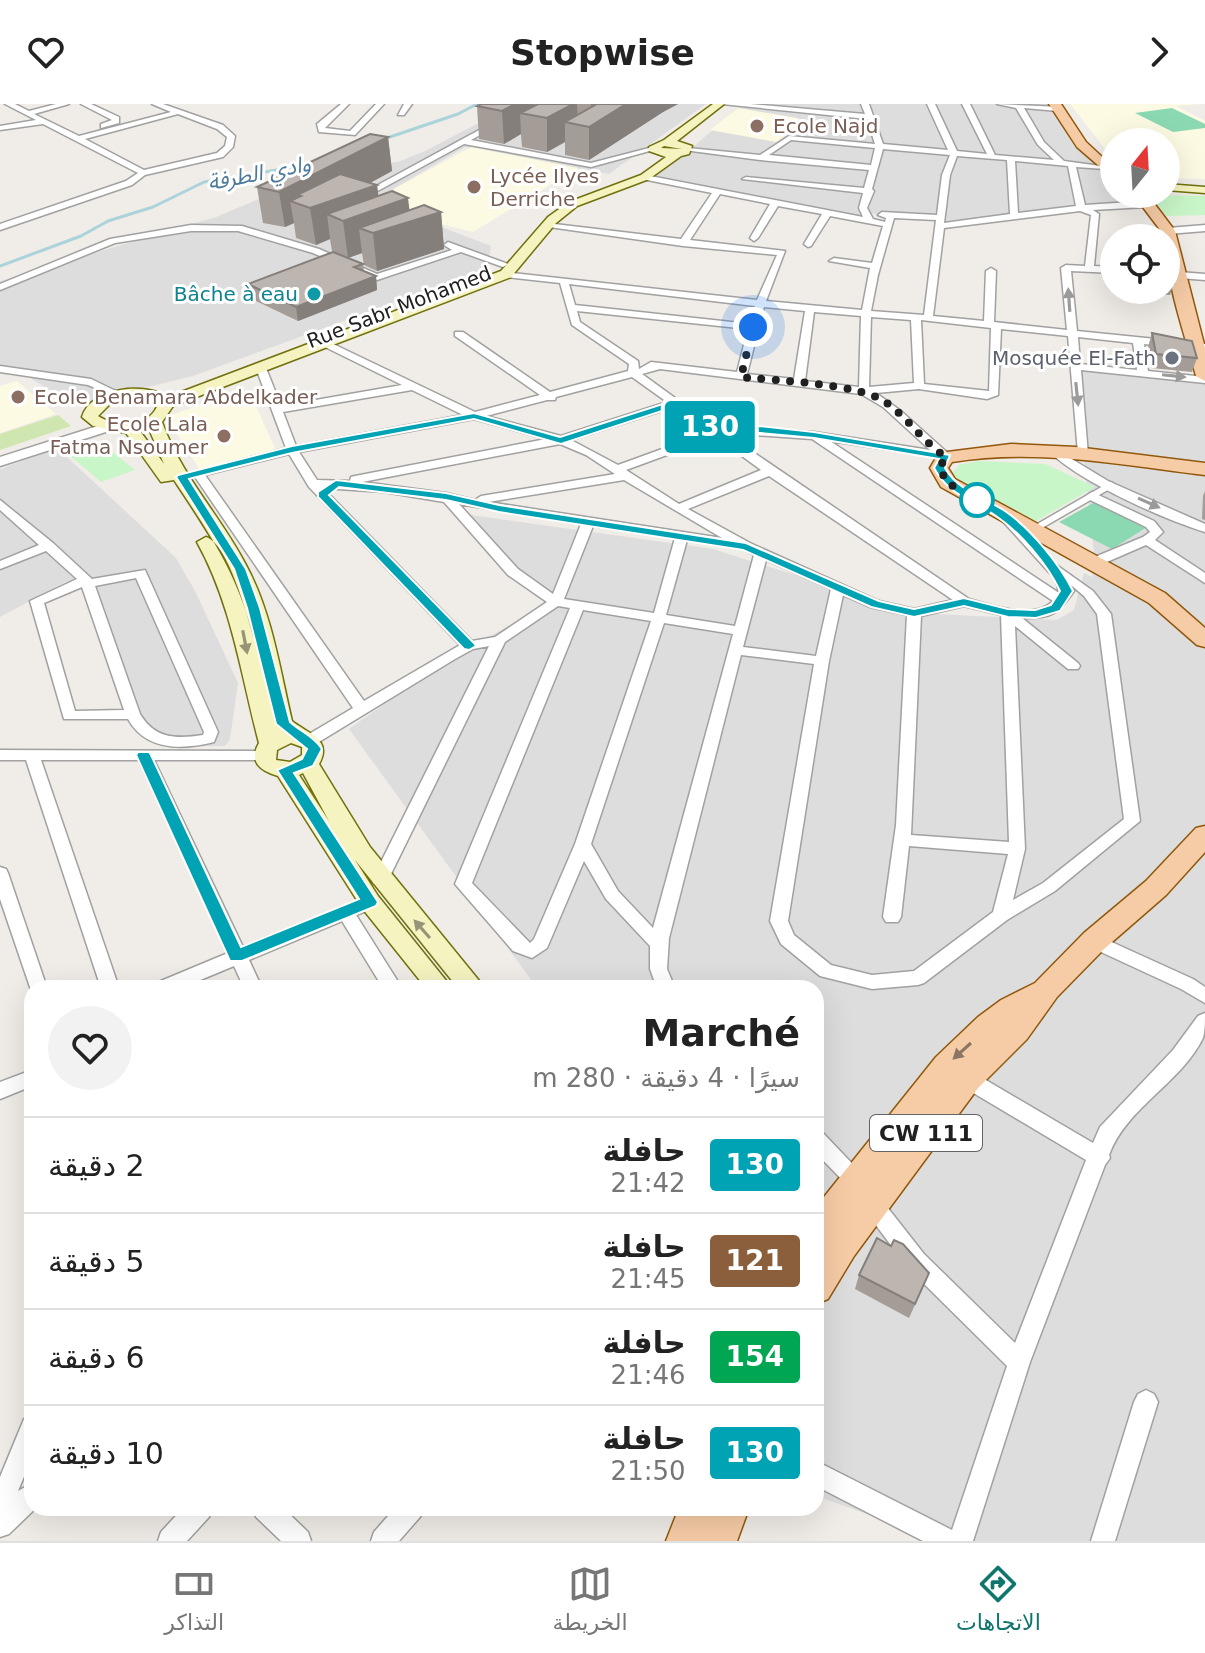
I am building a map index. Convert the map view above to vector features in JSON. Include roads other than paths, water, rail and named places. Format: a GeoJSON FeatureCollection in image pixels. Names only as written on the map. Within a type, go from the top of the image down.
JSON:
{"type":"FeatureCollection","features":[{"type":"Feature","properties":{"kind":"main road","name":"Rue Sabr Mohamed"},"geometry":{"type":"LineString","coordinates":[[160,399],[504,269],[535,220],[555,203],[630,174],[659,148],[719,104]]}},
{"type":"Feature","properties":{"kind":"main road"},"geometry":{"type":"LineString","coordinates":[[160,399],[163,414],[154,421],[130,428],[107,427],[97,424],[90,417],[98,403],[119,395],[160,399],[261,368],[327,344],[504,269],[546,226],[573,204],[645,177],[683,150],[726,104]]}},
{"type":"Feature","properties":{"kind":"main road"},"geometry":{"type":"LineString","coordinates":[[1059,106],[1073,134],[1100,160]]}},
{"type":"Feature","properties":{"kind":"main road"},"geometry":{"type":"LineString","coordinates":[[659,148],[683,150]]}},
{"type":"Feature","properties":{"kind":"main road"},"geometry":{"type":"LineString","coordinates":[[1180,189],[1205,192]]}},
{"type":"Feature","properties":{"kind":"main road"},"geometry":{"type":"LineString","coordinates":[[1180,193],[1205,192]]}},
{"type":"Feature","properties":{"kind":"main road"},"geometry":{"type":"LineString","coordinates":[[1180,295],[1201,346],[1205,378]]}},
{"type":"Feature","properties":{"kind":"main road"},"geometry":{"type":"LineString","coordinates":[[154,421],[190,475],[240,569],[254,608],[283,724],[305,747],[380,880],[466,980]]}},
{"type":"Feature","properties":{"kind":"main road"},"geometry":{"type":"LineString","coordinates":[[130,428],[154,458],[218,561],[238,609],[267,750],[267,764],[285,770],[370,902],[433,980]]}},
{"type":"Feature","properties":{"kind":"main road"},"geometry":{"type":"LineString","coordinates":[[1205,469],[1084,453],[978,451],[946,457],[939,468],[948,483],[1157,598],[1205,640]]}},
{"type":"Feature","properties":{"kind":"main road"},"geometry":{"type":"LineString","coordinates":[[267,750],[283,738],[305,747]]}},
{"type":"Feature","properties":{"kind":"main road"},"geometry":{"type":"LineString","coordinates":[[285,770],[305,747]]}},
{"type":"Feature","properties":{"kind":"main road","name":"CW 111"},"geometry":{"type":"LineString","coordinates":[[824,1274],[842,1245],[864,1193],[967,1079],[1016,1030],[1047,989],[1094,941],[1156,888],[1205,835]]}},
{"type":"Feature","properties":{"kind":"main road"},"geometry":{"type":"LineString","coordinates":[[824,1229],[864,1193],[952,1059],[998,1018],[1047,989]]}},
{"type":"Feature","properties":{"kind":"main road"},"geometry":{"type":"LineString","coordinates":[[686,1541],[696,1516]]}},
{"type":"Feature","properties":{"kind":"main road"},"geometry":{"type":"LineString","coordinates":[[717,1541],[726,1516]]}},
{"type":"Feature","properties":{"kind":"street"},"geometry":{"type":"LineString","coordinates":[[9,104],[77,136],[141,175]]}},
{"type":"Feature","properties":{"kind":"street"},"geometry":{"type":"LineString","coordinates":[[29,113],[65,104]]}},
{"type":"Feature","properties":{"kind":"street"},"geometry":{"type":"LineString","coordinates":[[77,136],[117,122],[85,104]]}},
{"type":"Feature","properties":{"kind":"street"},"geometry":{"type":"LineString","coordinates":[[0,226],[129,183],[141,175],[220,155],[229,147],[231,136],[220,127],[156,104]]}},
{"type":"Feature","properties":{"kind":"street"},"geometry":{"type":"LineString","coordinates":[[345,104],[320,126],[322,130],[352,133],[380,104]]}},
{"type":"Feature","properties":{"kind":"street"},"geometry":{"type":"LineString","coordinates":[[401,113],[408,104]]}},
{"type":"Feature","properties":{"kind":"street"},"geometry":{"type":"LineString","coordinates":[[364,206],[353,201],[532,104]]}},
{"type":"Feature","properties":{"kind":"street"},"geometry":{"type":"LineString","coordinates":[[726,104],[870,117]]}},
{"type":"Feature","properties":{"kind":"street"},"geometry":{"type":"LineString","coordinates":[[865,104],[880,147],[864,213],[870,223]]}},
{"type":"Feature","properties":{"kind":"street"},"geometry":{"type":"LineString","coordinates":[[919,386],[922,318],[946,175],[954,154],[931,104]]}},
{"type":"Feature","properties":{"kind":"street"},"geometry":{"type":"LineString","coordinates":[[966,104],[992,157]]}},
{"type":"Feature","properties":{"kind":"street"},"geometry":{"type":"LineString","coordinates":[[1001,104],[1059,106]]}},
{"type":"Feature","properties":{"kind":"street"},"geometry":{"type":"LineString","coordinates":[[1018,105],[1041,143],[1061,162]]}},
{"type":"Feature","properties":{"kind":"street"},"geometry":{"type":"LineString","coordinates":[[77,136],[179,112]]}},
{"type":"Feature","properties":{"kind":"street"},"geometry":{"type":"LineString","coordinates":[[1192,114],[1205,113]]}},
{"type":"Feature","properties":{"kind":"street"},"geometry":{"type":"LineString","coordinates":[[834,114],[837,143]]}},
{"type":"Feature","properties":{"kind":"street"},"geometry":{"type":"LineString","coordinates":[[509,116],[523,119]]}},
{"type":"Feature","properties":{"kind":"street"},"geometry":{"type":"LineString","coordinates":[[0,128],[48,121]]}},
{"type":"Feature","properties":{"kind":"street"},"geometry":{"type":"LineString","coordinates":[[762,162],[789,138],[1061,162],[1100,169]]}},
{"type":"Feature","properties":{"kind":"street"},"geometry":{"type":"LineString","coordinates":[[462,141],[597,165],[659,148]]}},
{"type":"Feature","properties":{"kind":"street"},"geometry":{"type":"LineString","coordinates":[[504,150],[515,143]]}},
{"type":"Feature","properties":{"kind":"street"},"geometry":{"type":"LineString","coordinates":[[683,150],[762,162],[773,159],[875,168]]}},
{"type":"Feature","properties":{"kind":"street"},"geometry":{"type":"LineString","coordinates":[[548,158],[559,152]]}},
{"type":"Feature","properties":{"kind":"street"},"geometry":{"type":"LineString","coordinates":[[1011,159],[1014,216]]}},
{"type":"Feature","properties":{"kind":"street"},"geometry":{"type":"LineString","coordinates":[[1072,165],[1081,208]]}},
{"type":"Feature","properties":{"kind":"street"},"geometry":{"type":"LineString","coordinates":[[683,243],[721,193],[755,172]]}},
{"type":"Feature","properties":{"kind":"street"},"geometry":{"type":"LineString","coordinates":[[645,177],[870,223],[890,220],[940,222],[1100,205]]}},
{"type":"Feature","properties":{"kind":"street"},"geometry":{"type":"LineString","coordinates":[[746,179],[870,191]]}},
{"type":"Feature","properties":{"kind":"street"},"geometry":{"type":"LineString","coordinates":[[754,238],[774,205]]}},
{"type":"Feature","properties":{"kind":"street"},"geometry":{"type":"LineString","coordinates":[[1081,208],[1095,214],[1089,268]]}},
{"type":"Feature","properties":{"kind":"street"},"geometry":{"type":"LineString","coordinates":[[864,213],[890,220]]}},
{"type":"Feature","properties":{"kind":"street"},"geometry":{"type":"LineString","coordinates":[[808,244],[826,215]]}},
{"type":"Feature","properties":{"kind":"street"},"geometry":{"type":"LineString","coordinates":[[864,391],[866,314],[890,220]]}},
{"type":"Feature","properties":{"kind":"street"},"geometry":{"type":"LineString","coordinates":[[546,226],[782,253],[760,303],[741,377]]}},
{"type":"Feature","properties":{"kind":"street"},"geometry":{"type":"LineString","coordinates":[[0,287],[113,241],[191,228],[239,228],[316,251],[372,276],[383,277],[457,251]]}},
{"type":"Feature","properties":{"kind":"street"},"geometry":{"type":"LineString","coordinates":[[1180,230],[1205,228]]}},
{"type":"Feature","properties":{"kind":"street"},"geometry":{"type":"LineString","coordinates":[[277,238],[290,232]]}},
{"type":"Feature","properties":{"kind":"street"},"geometry":{"type":"LineString","coordinates":[[444,243],[504,269],[564,282],[1201,346]]}},
{"type":"Feature","properties":{"kind":"street"},"geometry":{"type":"LineString","coordinates":[[316,251],[329,246]]}},
{"type":"Feature","properties":{"kind":"street"},"geometry":{"type":"LineString","coordinates":[[347,265],[361,260]]}},
{"type":"Feature","properties":{"kind":"street"},"geometry":{"type":"LineString","coordinates":[[834,261],[876,266]]}},
{"type":"Feature","properties":{"kind":"street"},"geometry":{"type":"LineString","coordinates":[[1084,453],[1067,267],[1100,269]]}},
{"type":"Feature","properties":{"kind":"street"},"geometry":{"type":"LineString","coordinates":[[361,708],[190,475],[292,450],[474,416],[551,398],[634,368],[660,366],[864,391],[919,386],[991,395],[991,271]]}},
{"type":"Feature","properties":{"kind":"street"},"geometry":{"type":"LineString","coordinates":[[1180,275],[1205,277]]}},
{"type":"Feature","properties":{"kind":"street"},"geometry":{"type":"LineString","coordinates":[[564,282],[575,323],[675,403],[964,602],[1008,613],[1036,614],[1055,608],[1067,591],[1055,568]]}},
{"type":"Feature","properties":{"kind":"street"},"geometry":{"type":"LineString","coordinates":[[570,307],[753,327]]}},
{"type":"Feature","properties":{"kind":"street"},"geometry":{"type":"LineString","coordinates":[[799,384],[810,309]]}},
{"type":"Feature","properties":{"kind":"street"},"geometry":{"type":"LineString","coordinates":[[459,334],[551,398]]}},
{"type":"Feature","properties":{"kind":"street"},"geometry":{"type":"LineString","coordinates":[[1138,340],[1143,373]]}},
{"type":"Feature","properties":{"kind":"street"},"geometry":{"type":"LineString","coordinates":[[327,344],[474,416],[561,440],[753,550],[875,604],[914,613],[964,602]]}},
{"type":"Feature","properties":{"kind":"street"},"geometry":{"type":"LineString","coordinates":[[1074,366],[1205,378]]}},
{"type":"Feature","properties":{"kind":"street"},"geometry":{"type":"LineString","coordinates":[[261,368],[292,450],[318,489],[469,646]]}},
{"type":"Feature","properties":{"kind":"street"},"geometry":{"type":"LineString","coordinates":[[0,369],[91,382],[119,395]]}},
{"type":"Feature","properties":{"kind":"street"},"geometry":{"type":"LineString","coordinates":[[276,410],[414,386]]}},
{"type":"Feature","properties":{"kind":"street"},"geometry":{"type":"LineString","coordinates":[[864,391],[885,400],[929,446],[946,457]]}},
{"type":"Feature","properties":{"kind":"street"},"geometry":{"type":"LineString","coordinates":[[318,489],[561,440],[675,403]]}},
{"type":"Feature","properties":{"kind":"street"},"geometry":{"type":"LineString","coordinates":[[0,455],[63,432],[90,417]]}},
{"type":"Feature","properties":{"kind":"street"},"geometry":{"type":"LineString","coordinates":[[0,462],[107,427]]}},
{"type":"Feature","properties":{"kind":"street"},"geometry":{"type":"LineString","coordinates":[[468,502],[621,473],[716,431],[760,429],[814,435],[946,457]]}},
{"type":"Feature","properties":{"kind":"street"},"geometry":{"type":"LineString","coordinates":[[814,435],[1062,601]]}},
{"type":"Feature","properties":{"kind":"street"},"geometry":{"type":"LineString","coordinates":[[1057,453],[1064,461],[1110,485],[1205,528]]}},
{"type":"Feature","properties":{"kind":"street"},"geometry":{"type":"LineString","coordinates":[[678,509],[770,471]]}},
{"type":"Feature","properties":{"kind":"street"},"geometry":{"type":"LineString","coordinates":[[336,483],[682,535],[753,550]]}},
{"type":"Feature","properties":{"kind":"street"},"geometry":{"type":"LineString","coordinates":[[1032,530],[1110,485]]}},
{"type":"Feature","properties":{"kind":"street"},"geometry":{"type":"LineString","coordinates":[[499,508],[518,494]]}},
{"type":"Feature","properties":{"kind":"street"},"geometry":{"type":"LineString","coordinates":[[1092,496],[1156,529],[1156,534],[1147,540],[1095,562]]}},
{"type":"Feature","properties":{"kind":"street"},"geometry":{"type":"LineString","coordinates":[[448,499],[513,572],[556,602],[739,631]]}},
{"type":"Feature","properties":{"kind":"street"},"geometry":{"type":"LineString","coordinates":[[2,508],[87,582],[133,714],[142,730],[166,740],[209,738],[211,732],[140,573],[87,582],[37,601],[69,716],[133,714]]}},
{"type":"Feature","properties":{"kind":"street"},"geometry":{"type":"LineString","coordinates":[[838,588],[822,661],[780,900],[779,921],[787,939],[826,971],[872,982],[918,978],[1001,915],[1049,887],[1132,821],[1104,614],[1083,586],[1055,568],[1002,514]]}},
{"type":"Feature","properties":{"kind":"street"},"geometry":{"type":"LineString","coordinates":[[305,747],[361,708],[469,646],[499,640],[556,602],[588,522]]}},
{"type":"Feature","properties":{"kind":"street"},"geometry":{"type":"LineString","coordinates":[[578,606],[463,884],[519,946],[532,951],[541,943],[583,844],[659,618],[682,535]]}},
{"type":"Feature","properties":{"kind":"street"},"geometry":{"type":"LineString","coordinates":[[1147,540],[1205,579]]}},
{"type":"Feature","properties":{"kind":"street"},"geometry":{"type":"LineString","coordinates":[[0,565],[49,546]]}},
{"type":"Feature","properties":{"kind":"street"},"geometry":{"type":"LineString","coordinates":[[660,980],[659,945],[739,631],[753,550]]}},
{"type":"Feature","properties":{"kind":"street"},"geometry":{"type":"LineString","coordinates":[[892,917],[903,840],[914,613]]}},
{"type":"Feature","properties":{"kind":"street"},"geometry":{"type":"LineString","coordinates":[[1008,613],[1073,666]]}},
{"type":"Feature","properties":{"kind":"street"},"geometry":{"type":"LineString","coordinates":[[1001,915],[1017,849],[1008,613]]}},
{"type":"Feature","properties":{"kind":"street"},"geometry":{"type":"LineString","coordinates":[[380,880],[499,640]]}},
{"type":"Feature","properties":{"kind":"street"},"geometry":{"type":"LineString","coordinates":[[734,650],[822,661]]}},
{"type":"Feature","properties":{"kind":"street"},"geometry":{"type":"LineString","coordinates":[[0,755],[144,755],[267,750]]}},
{"type":"Feature","properties":{"kind":"street"},"geometry":{"type":"LineString","coordinates":[[144,755],[249,980]]}},
{"type":"Feature","properties":{"kind":"street"},"geometry":{"type":"LineString","coordinates":[[32,756],[107,980]]}},
{"type":"Feature","properties":{"kind":"street"},"geometry":{"type":"LineString","coordinates":[[903,840],[1017,849]]}},
{"type":"Feature","properties":{"kind":"street"},"geometry":{"type":"LineString","coordinates":[[583,844],[612,895],[659,945]]}},
{"type":"Feature","properties":{"kind":"street"},"geometry":{"type":"LineString","coordinates":[[0,873],[35,980]]}},
{"type":"Feature","properties":{"kind":"street"},"geometry":{"type":"LineString","coordinates":[[180,980],[370,902]]}},
{"type":"Feature","properties":{"kind":"street"},"geometry":{"type":"LineString","coordinates":[[345,912],[388,980]]}},
{"type":"Feature","properties":{"kind":"street"},"geometry":{"type":"LineString","coordinates":[[1094,941],[1187,984],[1205,996]]}},
{"type":"Feature","properties":{"kind":"street"},"geometry":{"type":"LineString","coordinates":[[961,1541],[1019,1362],[1100,1158],[1107,1133],[1180,1056],[1205,1021]]}},
{"type":"Feature","properties":{"kind":"street"},"geometry":{"type":"LineString","coordinates":[[967,1079],[1100,1158]]}},
{"type":"Feature","properties":{"kind":"street"},"geometry":{"type":"LineString","coordinates":[[0,1091],[24,1081]]}},
{"type":"Feature","properties":{"kind":"street"},"geometry":{"type":"LineString","coordinates":[[824,1148],[864,1193],[916,1261],[1019,1362]]}},
{"type":"Feature","properties":{"kind":"street"},"geometry":{"type":"LineString","coordinates":[[1103,1541],[1146,1402]]}},
{"type":"Feature","properties":{"kind":"street"},"geometry":{"type":"LineString","coordinates":[[0,1507],[24,1447]]}},
{"type":"Feature","properties":{"kind":"street"},"geometry":{"type":"LineString","coordinates":[[824,1477],[949,1541]]}},
{"type":"Feature","properties":{"kind":"street"},"geometry":{"type":"LineString","coordinates":[[0,1525],[24,1502]]}},
{"type":"Feature","properties":{"kind":"street"},"geometry":{"type":"LineString","coordinates":[[170,1541],[193,1516]]}},
{"type":"Feature","properties":{"kind":"street"},"geometry":{"type":"LineString","coordinates":[[273,1516],[299,1541]]}},
{"type":"Feature","properties":{"kind":"street"},"geometry":{"type":"LineString","coordinates":[[383,1541],[404,1516]]}},
{"type":"Feature","properties":{"kind":"waterway","name":"وادي الطرفة"},"geometry":{"type":"LineString","coordinates":[[384,139],[458,114],[477,104]]}},
{"type":"Feature","properties":{"kind":"waterway","name":"وادي الطرفة"},"geometry":{"type":"LineString","coordinates":[[0,266],[81,236],[108,221],[153,207],[204,182],[306,165]]}},
{"type":"Feature","properties":{"kind":"place","name":"Ecole Najd"},"geometry":{"type":"Point","coordinates":[757,126]}},
{"type":"Feature","properties":{"kind":"place","name":"Lycée Ilyes Derriche"},"geometry":{"type":"Point","coordinates":[474,187]}},
{"type":"Feature","properties":{"kind":"place","name":"Bâche à eau"},"geometry":{"type":"Point","coordinates":[314,294]}},
{"type":"Feature","properties":{"kind":"place","name":"Mosquée El-Fath"},"geometry":{"type":"Point","coordinates":[1172,358]}},
{"type":"Feature","properties":{"kind":"place","name":"Ecole Benamara Abdelkader"},"geometry":{"type":"Point","coordinates":[18,397]}},
{"type":"Feature","properties":{"kind":"place","name":"Ecole Lala Fatma Nsoumer"},"geometry":{"type":"Point","coordinates":[224,436]}}]}
